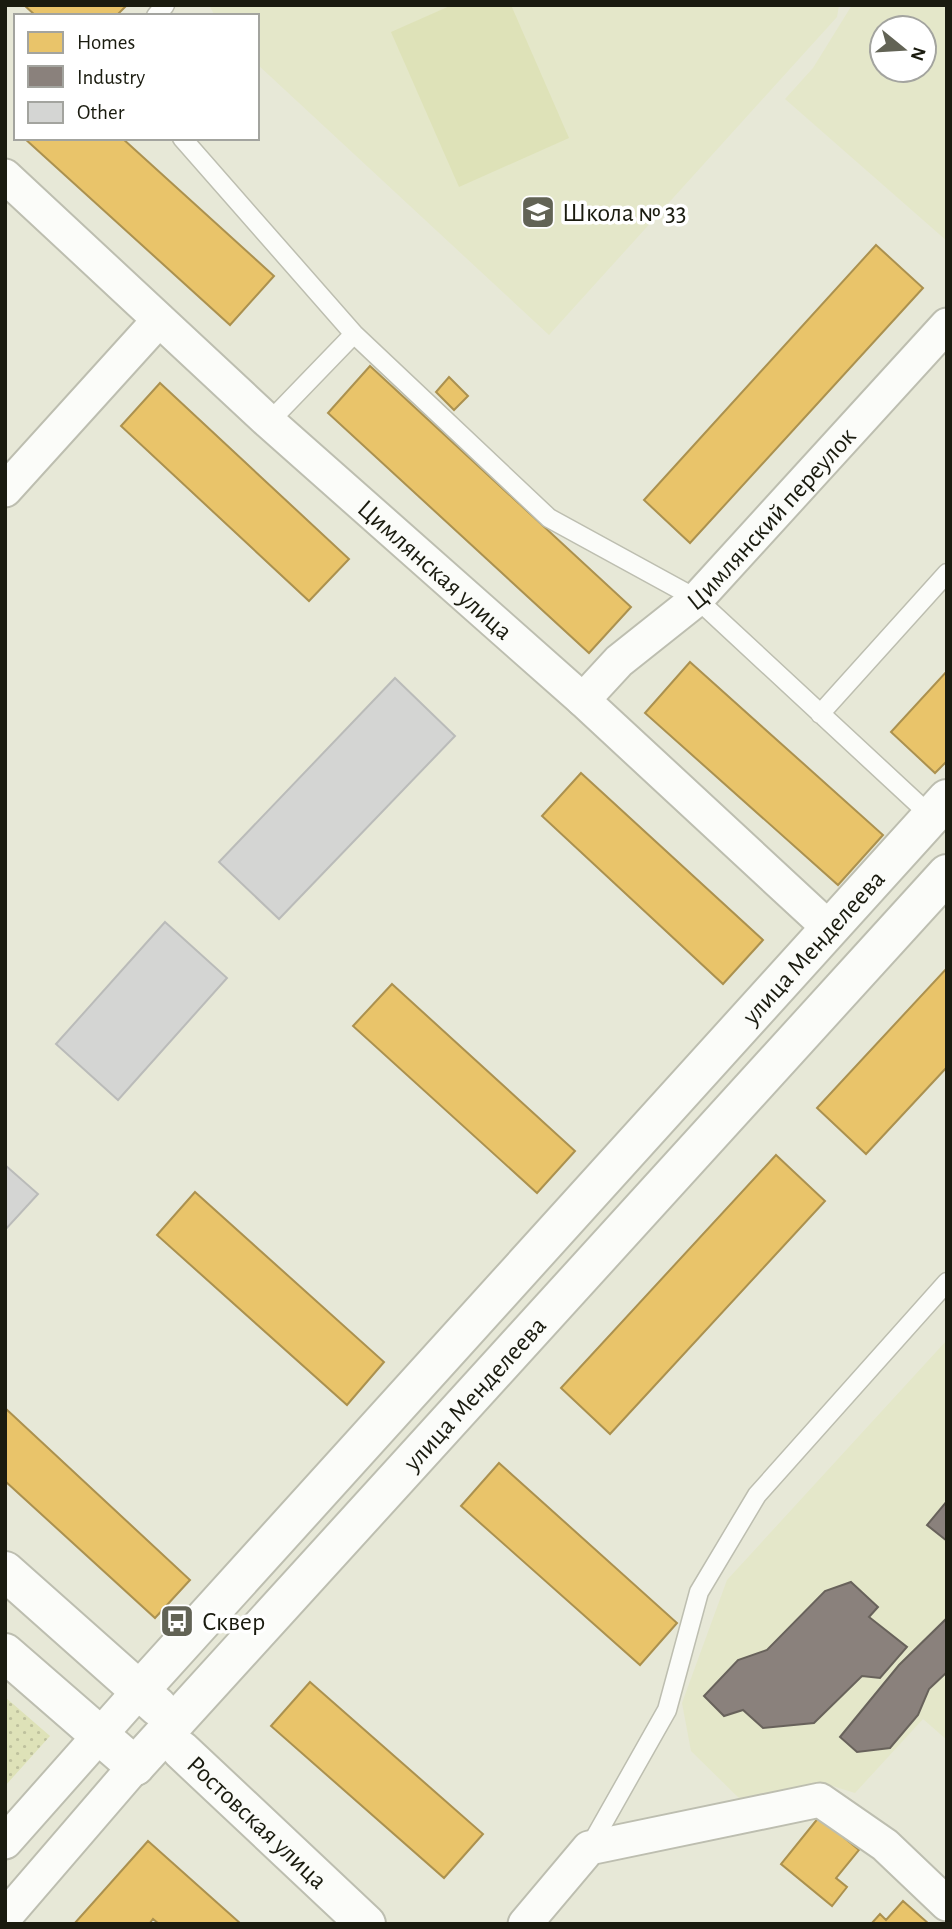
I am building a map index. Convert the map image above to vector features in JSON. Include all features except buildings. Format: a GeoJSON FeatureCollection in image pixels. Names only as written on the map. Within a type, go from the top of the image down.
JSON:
{"type":"FeatureCollection","features":[{"type":"Feature","properties":{"kind":"street","name":"Цимлянская улица"},"geometry":{"type":"LineString","coordinates":[[10,189],[583,700],[829,928],[869,960]]}},
{"type":"Feature","properties":{"kind":"street"},"geometry":{"type":"LineString","coordinates":[[5,490],[159,320]]}},
{"type":"Feature","properties":{"kind":"street","name":"Цимлянский переулок"},"geometry":{"type":"LineString","coordinates":[[583,700],[619,661],[697,599],[947,325]]}},
{"type":"Feature","properties":{"kind":"street","name":"улица Менделеева"},"geometry":{"type":"LineString","coordinates":[[5,1842],[98,1735],[939,808]]}},
{"type":"Feature","properties":{"kind":"street","name":"улица Менделеева"},"geometry":{"type":"LineString","coordinates":[[178,1736],[947,874]]}},
{"type":"Feature","properties":{"kind":"street"},"geometry":{"type":"LineString","coordinates":[[5,1571],[139,1691]]}},
{"type":"Feature","properties":{"kind":"street"},"geometry":{"type":"LineString","coordinates":[[5,1653],[135,1766]]}},
{"type":"Feature","properties":{"kind":"street","name":"Ростовская улица"},"geometry":{"type":"LineString","coordinates":[[139,1691],[178,1736],[366,1924]]}},
{"type":"Feature","properties":{"kind":"street"},"geometry":{"type":"LineString","coordinates":[[5,1917],[135,1766],[178,1736]]}},
{"type":"Feature","properties":{"kind":"street"},"geometry":{"type":"LineString","coordinates":[[525,1924],[590,1848],[820,1801],[885,1845],[943,1893]]}},
{"type":"Feature","properties":{"kind":"lane"},"geometry":{"type":"LineString","coordinates":[[184,140],[354,334],[549,518],[697,599],[820,714],[939,808]]}},
{"type":"Feature","properties":{"kind":"lane"},"geometry":{"type":"LineString","coordinates":[[269,422],[354,334]]}},
{"type":"Feature","properties":{"kind":"lane"},"geometry":{"type":"LineString","coordinates":[[820,714],[947,573]]}},
{"type":"Feature","properties":{"kind":"lane"},"geometry":{"type":"LineString","coordinates":[[590,1848],[667,1710],[699,1592],[757,1495],[947,1282]]}},
{"type":"Feature","properties":{"kind":"shaded area","name":"Школа № 33"},"geometry":{"type":"Polygon","coordinates":[[[209,5],[839,5],[837,17],[549,335],[259,66],[259,14],[214,14],[209,5]]]}},
{"type":"Feature","properties":{"kind":"shaded area"},"geometry":{"type":"Polygon","coordinates":[[[452,5],[511,5],[569,138],[459,187],[391,32],[452,5]]]}},
{"type":"Feature","properties":{"kind":"shaded area"},"geometry":{"type":"Polygon","coordinates":[[[852,5],[947,5],[947,241],[785,99],[813,68],[852,5]]]}},
{"type":"Feature","properties":{"kind":"shaded area"},"geometry":{"type":"Polygon","coordinates":[[[947,1340],[947,1740],[923,1719],[855,1793],[826,1784],[743,1802],[691,1751],[682,1703],[727,1580],[947,1340]]]}},
{"type":"Feature","properties":{"kind":"shaded area"},"geometry":{"type":"Polygon","coordinates":[[[5,1697],[50,1736],[5,1786],[5,1697]]]}},
{"type":"Feature","properties":{"kind":"place","name":"Школа № 33"},"geometry":{"type":"Point","coordinates":[538,212]}},
{"type":"Feature","properties":{"kind":"place","name":"Сквер"},"geometry":{"type":"Point","coordinates":[177,1621]}}]}
